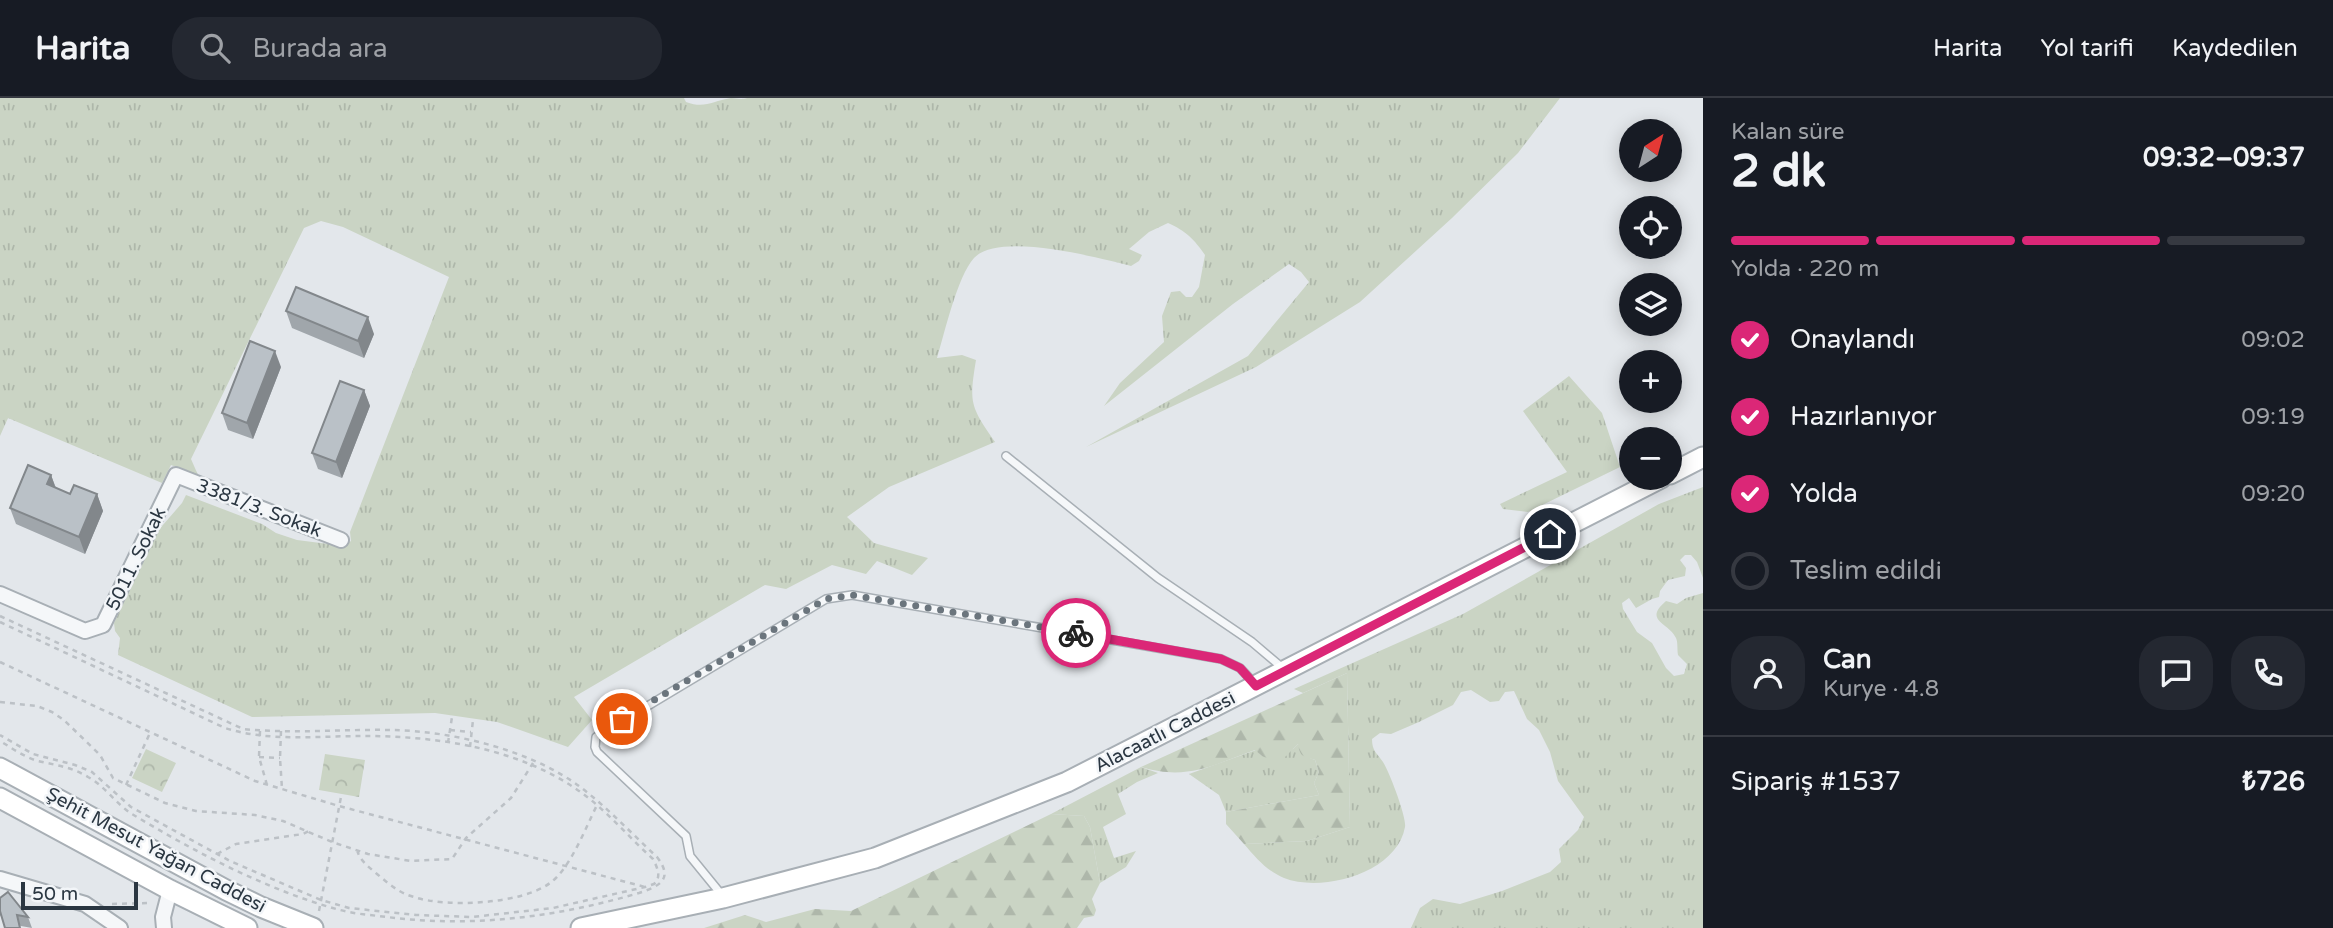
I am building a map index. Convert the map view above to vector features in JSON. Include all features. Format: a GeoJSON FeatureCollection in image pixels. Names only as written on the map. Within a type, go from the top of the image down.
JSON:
{"type":"FeatureCollection","features":[{"type":"Feature","properties":{"kind":"main road"},"geometry":{"type":"LineString","coordinates":[[1682,468],[1703,457]]}},
{"type":"Feature","properties":{"kind":"main road","name":"Alacaatlı Caddesi"},"geometry":{"type":"LineString","coordinates":[[582,928],[723,898],[875,858],[1067,782],[1638,490]]}},
{"type":"Feature","properties":{"kind":"main road","name":"Şehit Mesut Yağan Caddesi"},"geometry":{"type":"LineString","coordinates":[[0,768],[226,890],[261,907],[316,922]]}},
{"type":"Feature","properties":{"kind":"main road","name":"Şehit Mesut Yağan Caddesi"},"geometry":{"type":"LineString","coordinates":[[0,798],[169,894],[247,928]]}},
{"type":"Feature","properties":{"kind":"main road","name":"Alacaatlı Caddesi"},"geometry":{"type":"LineString","coordinates":[[632,928],[723,898]]}},
{"type":"Feature","properties":{"kind":"street","name":"3381/3. Sokak"},"geometry":{"type":"LineString","coordinates":[[176,475],[341,540]]}},
{"type":"Feature","properties":{"kind":"street","name":"5011. Sokak"},"geometry":{"type":"LineString","coordinates":[[0,594],[85,631],[97,628],[107,619],[176,475]]}},
{"type":"Feature","properties":{"kind":"street"},"geometry":{"type":"LineString","coordinates":[[0,879],[85,904],[120,928]]}},
{"type":"Feature","properties":{"kind":"street"},"geometry":{"type":"LineString","coordinates":[[164,928],[163,917],[169,894]]}},
{"type":"Feature","properties":{"kind":"lane"},"geometry":{"type":"LineString","coordinates":[[1006,456],[1158,579],[1252,642],[1286,670]]}},
{"type":"Feature","properties":{"kind":"lane"},"geometry":{"type":"LineString","coordinates":[[723,898],[690,856],[686,836],[597,752],[594,747],[596,737],[826,599],[852,595],[1221,659],[1240,668],[1256,686]]}},
{"type":"Feature","properties":{"kind":"path"},"geometry":{"type":"LineString","coordinates":[[0,617],[205,713],[260,733]]}},
{"type":"Feature","properties":{"kind":"path"},"geometry":{"type":"LineString","coordinates":[[0,622],[240,733],[414,736],[518,758],[571,786],[597,806],[653,859],[658,869],[657,881],[645,887],[553,908],[472,917],[349,908],[321,902],[270,884],[179,841],[118,805],[91,778],[78,771],[29,757],[0,741]]}},
{"type":"Feature","properties":{"kind":"path"},"geometry":{"type":"LineString","coordinates":[[0,662],[225,769],[267,785],[641,884],[651,889]]}},
{"type":"Feature","properties":{"kind":"path"},"geometry":{"type":"LineString","coordinates":[[0,702],[37,706],[52,712],[100,755],[113,779],[165,803],[195,811],[255,815],[283,821],[357,850],[411,861],[452,859],[466,838],[511,798],[534,760]]}},
{"type":"Feature","properties":{"kind":"path"},"geometry":{"type":"LineString","coordinates":[[448,743],[452,717]]}},
{"type":"Feature","properties":{"kind":"path"},"geometry":{"type":"LineString","coordinates":[[470,747],[473,720]]}},
{"type":"Feature","properties":{"kind":"path"},"geometry":{"type":"LineString","coordinates":[[0,736],[33,754],[67,762],[92,772],[131,807],[216,853],[343,911],[413,920],[473,922],[557,912],[604,903],[651,889],[664,879],[663,865],[598,801],[576,784],[534,760],[491,746],[411,730],[281,734]]}},
{"type":"Feature","properties":{"kind":"path"},"geometry":{"type":"LineString","coordinates":[[450,730],[472,732]]}},
{"type":"Feature","properties":{"kind":"path"},"geometry":{"type":"LineString","coordinates":[[125,785],[150,733]]}},
{"type":"Feature","properties":{"kind":"path"},"geometry":{"type":"LineString","coordinates":[[260,733],[259,757],[267,785]]}},
{"type":"Feature","properties":{"kind":"path"},"geometry":{"type":"LineString","coordinates":[[281,734],[282,789]]}},
{"type":"Feature","properties":{"kind":"path"},"geometry":{"type":"LineString","coordinates":[[259,757],[280,758]]}},
{"type":"Feature","properties":{"kind":"path"},"geometry":{"type":"LineString","coordinates":[[316,922],[341,797]]}},
{"type":"Feature","properties":{"kind":"path"},"geometry":{"type":"LineString","coordinates":[[357,850],[359,857],[397,891],[415,898],[453,904],[511,897],[539,890],[553,882],[566,866],[598,801]]}},
{"type":"Feature","properties":{"kind":"path"},"geometry":{"type":"LineString","coordinates":[[216,853],[236,844],[309,831]]}},
{"type":"Feature","properties":{"kind":"path"},"geometry":{"type":"LineString","coordinates":[[85,904],[145,904],[169,894]]}},
{"type":"Feature","properties":{"kind":"green space"},"geometry":{"type":"Polygon","coordinates":[[[0,98],[684,98],[686,102],[698,105],[731,98],[1560,98],[1518,153],[1360,302],[1256,367],[1086,447],[1248,356],[1309,282],[1289,264],[1233,304],[1104,406],[1120,383],[1164,342],[1162,316],[1171,292],[1180,291],[1186,297],[1192,297],[1199,287],[1205,255],[1197,244],[1185,232],[1168,223],[1149,232],[1129,249],[1142,255],[1139,261],[1131,266],[1074,253],[1026,247],[987,250],[974,258],[957,291],[937,358],[962,355],[976,360],[972,386],[974,404],[980,420],[995,442],[889,487],[847,517],[874,543],[928,558],[912,575],[877,561],[866,574],[832,565],[786,589],[765,585],[574,697],[592,720],[568,747],[497,722],[435,713],[252,717],[118,655],[120,638],[114,623],[156,533],[186,495],[297,540],[344,546],[351,541],[350,532],[449,277],[343,227],[321,221],[304,228],[191,459],[198,475],[171,465],[162,483],[8,418],[0,436],[0,98]]]}},
{"type":"Feature","properties":{"kind":"green space"},"geometry":{"type":"Polygon","coordinates":[[[1569,376],[1602,413],[1619,467],[1528,512],[1503,509],[1500,504],[1567,472],[1523,411],[1569,376]]]}},
{"type":"Feature","properties":{"kind":"green space"},"geometry":{"type":"Polygon","coordinates":[[[1703,487],[1703,578],[1697,562],[1691,555],[1685,555],[1680,560],[1686,568],[1685,576],[1668,580],[1659,597],[1636,608],[1629,598],[1622,603],[1637,632],[1652,643],[1666,668],[1674,676],[1684,674],[1687,664],[1678,655],[1676,638],[1659,621],[1657,613],[1666,601],[1677,604],[1703,593],[1703,928],[1411,928],[1420,908],[1433,899],[1460,904],[1550,872],[1561,862],[1559,849],[1578,830],[1584,817],[1558,781],[1550,752],[1539,730],[1527,719],[1514,691],[1505,692],[1499,701],[1490,702],[1471,690],[1461,692],[1453,705],[1391,734],[1380,733],[1372,739],[1374,749],[1393,784],[1405,822],[1399,843],[1373,867],[1337,881],[1300,882],[1272,872],[1244,844],[1307,841],[1350,827],[1347,673],[1303,693],[1294,689],[1463,614],[1659,504],[1703,487]]]}},
{"type":"Feature","properties":{"kind":"green space"},"geometry":{"type":"Polygon","coordinates":[[[1347,673],[1350,827],[1307,841],[1244,844],[1226,824],[1226,812],[1319,795],[1314,783],[1319,772],[1315,760],[1301,754],[1298,744],[1285,757],[1273,761],[1255,750],[1213,766],[1186,772],[1157,771],[1141,767],[1347,673]]]}},
{"type":"Feature","properties":{"kind":"green space"},"geometry":{"type":"Polygon","coordinates":[[[1298,744],[1315,760],[1319,772],[1314,783],[1319,795],[1226,812],[1219,795],[1189,774],[1256,750],[1262,756],[1293,749],[1298,744]]]}},
{"type":"Feature","properties":{"kind":"green space"},"geometry":{"type":"Polygon","coordinates":[[[146,749],[176,763],[162,792],[132,778],[146,749]]]}},
{"type":"Feature","properties":{"kind":"green space"},"geometry":{"type":"Polygon","coordinates":[[[325,754],[365,760],[359,797],[319,790],[325,754]]]}},
{"type":"Feature","properties":{"kind":"green space"},"geometry":{"type":"Polygon","coordinates":[[[1141,767],[1158,773],[1118,794],[1126,814],[1103,827],[1114,858],[1136,851],[1126,867],[1100,883],[1090,827],[1084,816],[1051,814],[1141,767]]]}},
{"type":"Feature","properties":{"kind":"green space"},"geometry":{"type":"Polygon","coordinates":[[[1051,814],[1084,816],[1090,827],[1100,883],[1092,899],[1096,910],[1094,916],[1084,918],[1077,928],[704,928],[745,915],[766,922],[815,909],[851,911],[1051,814]]]}},
{"type":"Feature","properties":{"kind":"building"},"geometry":{"type":"Polygon","coordinates":[[[296,287],[368,317],[358,341],[286,311],[296,287]]]}},
{"type":"Feature","properties":{"kind":"building"},"geometry":{"type":"Polygon","coordinates":[[[250,341],[275,351],[247,423],[222,413],[250,341]]]}},
{"type":"Feature","properties":{"kind":"building"},"geometry":{"type":"Polygon","coordinates":[[[340,381],[364,390],[336,462],[312,453],[340,381]]]}},
{"type":"Feature","properties":{"kind":"building"},"geometry":{"type":"Polygon","coordinates":[[[28,465],[51,475],[47,484],[70,494],[74,485],[97,494],[79,537],[10,508],[28,465]]]}},
{"type":"Feature","properties":{"kind":"building"},"geometry":{"type":"Polygon","coordinates":[[[8,892],[28,917],[17,915],[20,928],[5,928],[0,911],[0,898],[8,892]]]}},
{"type":"Feature","properties":{"kind":"way so far"},"geometry":{"type":"LineString","coordinates":[[622,719],[826,599],[852,595],[1076,633]]}},
{"type":"Feature","properties":{"kind":"route"},"geometry":{"type":"LineString","coordinates":[[1076,633],[1221,659],[1240,668],[1256,686],[1550,534]]}}]}
